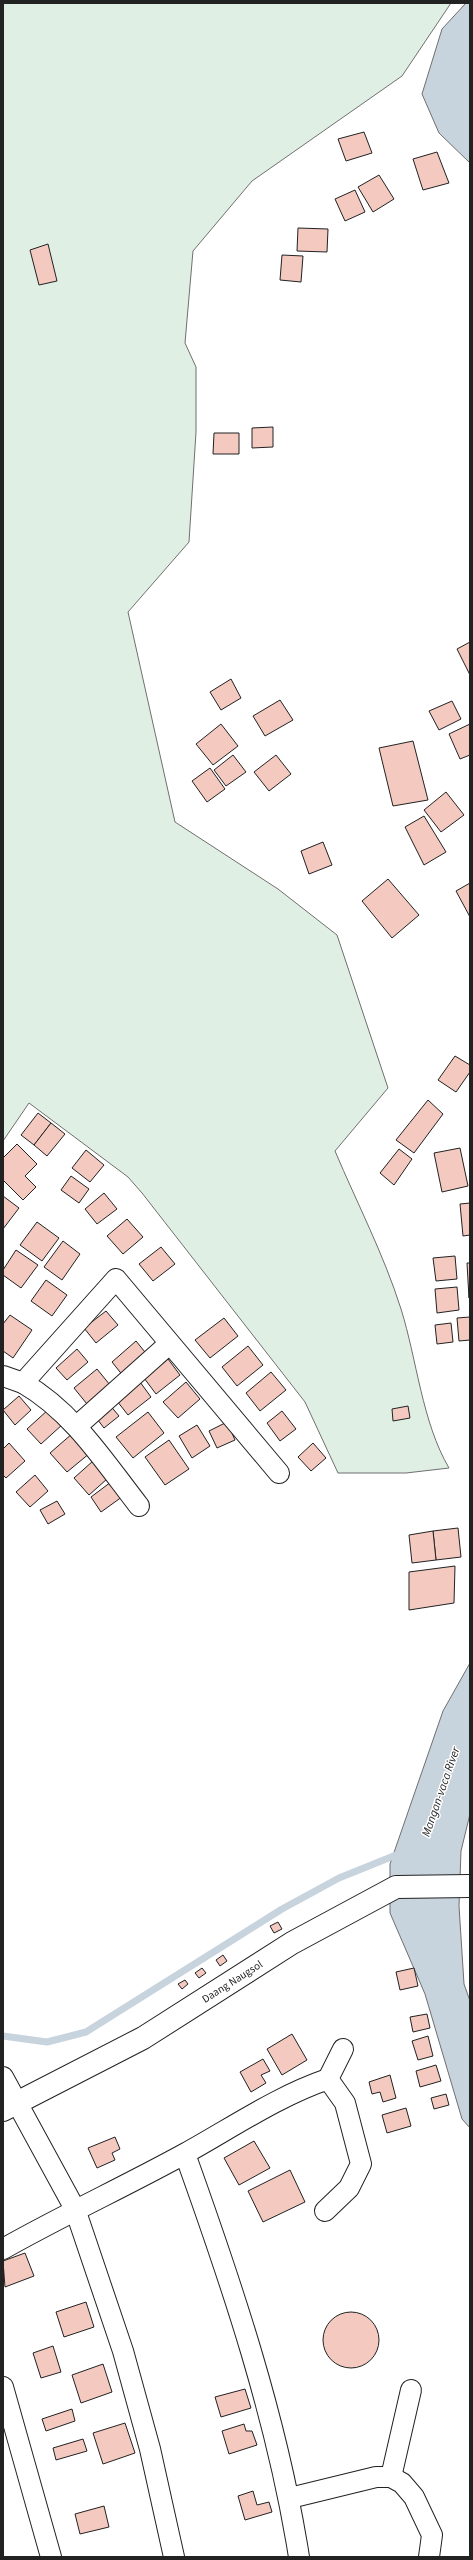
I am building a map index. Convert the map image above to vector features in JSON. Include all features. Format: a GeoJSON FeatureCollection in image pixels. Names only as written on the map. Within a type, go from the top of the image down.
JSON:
{"type":"FeatureCollection","features":[{"type":"Feature","properties":{"kind":"main road","name":"Daang Naugsol"},"geometry":{"type":"LineString","coordinates":[[10,2106],[143,2038],[292,1943],[396,1887],[470,1886]]}},
{"type":"Feature","properties":{"kind":"street"},"geometry":{"type":"LineString","coordinates":[[23,1383],[116,1279],[169,1344],[279,1473]]}},
{"type":"Feature","properties":{"kind":"street"},"geometry":{"type":"LineString","coordinates":[[77,1426],[169,1344]]}},
{"type":"Feature","properties":{"kind":"street"},"geometry":{"type":"LineString","coordinates":[[3,1376],[23,1383],[44,1395],[77,1426],[139,1506]]}},
{"type":"Feature","properties":{"kind":"street"},"geometry":{"type":"LineString","coordinates":[[3,2249],[75,2209],[185,2154],[302,2088],[328,2079],[343,2049]]}},
{"type":"Feature","properties":{"kind":"street"},"geometry":{"type":"LineString","coordinates":[[3,2077],[10,2106],[75,2209],[123,2351],[150,2449],[174,2557]]}},
{"type":"Feature","properties":{"kind":"street"},"geometry":{"type":"LineString","coordinates":[[325,2211],[349,2188],[361,2164],[345,2103],[328,2079]]}},
{"type":"Feature","properties":{"kind":"street"},"geometry":{"type":"LineString","coordinates":[[185,2154],[228,2278],[262,2388],[290,2498],[299,2557]]}},
{"type":"Feature","properties":{"kind":"street"},"geometry":{"type":"LineString","coordinates":[[3,2387],[51,2557]]}},
{"type":"Feature","properties":{"kind":"street"},"geometry":{"type":"LineString","coordinates":[[391,2477],[411,2390]]}},
{"type":"Feature","properties":{"kind":"street"},"geometry":{"type":"LineString","coordinates":[[290,2498],[376,2477],[391,2477],[402,2483],[414,2497],[432,2534],[429,2557]]}},
{"type":"Feature","properties":{"kind":"green space"},"geometry":{"type":"Polygon","coordinates":[[[3,3],[451,3],[402,76],[252,181],[193,251],[185,343],[196,367],[196,432],[189,542],[128,612],[175,822],[278,889],[337,935],[388,1088],[335,1151],[394,1289],[407,1329],[432,1431],[449,1468],[406,1473],[338,1473],[305,1402],[128,1177],[29,1103],[3,1141],[3,3]]]}},
{"type":"Feature","properties":{"kind":"water"},"geometry":{"type":"Polygon","coordinates":[[[466,3],[470,3],[470,163],[439,133],[422,94],[442,29],[466,3]]]}},
{"type":"Feature","properties":{"kind":"water","name":"Mangan-vaca River"},"geometry":{"type":"Polygon","coordinates":[[[470,1663],[470,1814],[461,1851],[459,1906],[464,1984],[470,2001],[470,2128],[462,2119],[425,1994],[390,1913],[390,1864],[443,1711],[470,1663]]]}},
{"type":"Feature","properties":{"kind":"building"},"geometry":{"type":"Polygon","coordinates":[[[364,132],[372,153],[346,161],[338,139],[364,132]]]}},
{"type":"Feature","properties":{"kind":"building"},"geometry":{"type":"Polygon","coordinates":[[[437,152],[449,183],[423,190],[413,159],[437,152]]]}},
{"type":"Feature","properties":{"kind":"building"},"geometry":{"type":"Polygon","coordinates":[[[379,175],[394,199],[373,212],[358,187],[379,175]]]}},
{"type":"Feature","properties":{"kind":"building"},"geometry":{"type":"Polygon","coordinates":[[[355,190],[365,212],[345,221],[335,199],[355,190]]]}},
{"type":"Feature","properties":{"kind":"building"},"geometry":{"type":"Polygon","coordinates":[[[298,228],[328,229],[327,252],[297,251],[298,228]]]}},
{"type":"Feature","properties":{"kind":"building"},"geometry":{"type":"Polygon","coordinates":[[[48,244],[57,281],[39,285],[30,250],[48,244]]]}},
{"type":"Feature","properties":{"kind":"building"},"geometry":{"type":"Polygon","coordinates":[[[282,255],[303,256],[301,282],[280,280],[282,255]]]}},
{"type":"Feature","properties":{"kind":"building"},"geometry":{"type":"Polygon","coordinates":[[[273,427],[273,447],[252,448],[252,428],[273,427]]]}},
{"type":"Feature","properties":{"kind":"building"},"geometry":{"type":"Polygon","coordinates":[[[214,433],[239,433],[239,454],[213,454],[214,433]]]}},
{"type":"Feature","properties":{"kind":"building"},"geometry":{"type":"Polygon","coordinates":[[[470,642],[470,675],[457,649],[470,642]]]}},
{"type":"Feature","properties":{"kind":"building"},"geometry":{"type":"Polygon","coordinates":[[[231,679],[241,698],[221,710],[210,692],[231,679]]]}},
{"type":"Feature","properties":{"kind":"building"},"geometry":{"type":"Polygon","coordinates":[[[280,700],[293,720],[265,736],[253,716],[280,700]]]}},
{"type":"Feature","properties":{"kind":"building"},"geometry":{"type":"Polygon","coordinates":[[[452,701],[461,719],[439,730],[429,711],[452,701]]]}},
{"type":"Feature","properties":{"kind":"building"},"geometry":{"type":"Polygon","coordinates":[[[221,724],[238,746],[213,765],[196,744],[221,724]]]}},
{"type":"Feature","properties":{"kind":"building"},"geometry":{"type":"Polygon","coordinates":[[[470,724],[470,755],[460,759],[449,734],[470,724]]]}},
{"type":"Feature","properties":{"kind":"building"},"geometry":{"type":"Polygon","coordinates":[[[413,741],[428,800],[393,806],[379,748],[413,741]]]}},
{"type":"Feature","properties":{"kind":"building"},"geometry":{"type":"Polygon","coordinates":[[[233,755],[246,772],[226,786],[214,770],[233,755]]]}},
{"type":"Feature","properties":{"kind":"building"},"geometry":{"type":"Polygon","coordinates":[[[276,755],[291,774],[269,791],[254,772],[276,755]]]}},
{"type":"Feature","properties":{"kind":"building"},"geometry":{"type":"Polygon","coordinates":[[[210,768],[225,789],[207,802],[192,781],[210,768]]]}},
{"type":"Feature","properties":{"kind":"building"},"geometry":{"type":"Polygon","coordinates":[[[446,792],[464,815],[441,832],[424,810],[446,792]]]}},
{"type":"Feature","properties":{"kind":"building"},"geometry":{"type":"Polygon","coordinates":[[[424,816],[446,852],[424,865],[405,827],[424,816]]]}},
{"type":"Feature","properties":{"kind":"building"},"geometry":{"type":"Polygon","coordinates":[[[323,842],[332,865],[309,874],[301,851],[323,842]]]}},
{"type":"Feature","properties":{"kind":"building"},"geometry":{"type":"Polygon","coordinates":[[[388,879],[419,915],[392,938],[362,901],[388,879]]]}},
{"type":"Feature","properties":{"kind":"building"},"geometry":{"type":"Polygon","coordinates":[[[470,883],[470,917],[456,891],[470,883]]]}},
{"type":"Feature","properties":{"kind":"building"},"geometry":{"type":"Polygon","coordinates":[[[455,1056],[470,1065],[470,1072],[456,1092],[438,1080],[455,1056]]]}},
{"type":"Feature","properties":{"kind":"building"},"geometry":{"type":"Polygon","coordinates":[[[428,1100],[443,1114],[414,1153],[396,1140],[428,1100]]]}},
{"type":"Feature","properties":{"kind":"building"},"geometry":{"type":"Polygon","coordinates":[[[38,1113],[51,1123],[34,1145],[21,1135],[38,1113]]]}},
{"type":"Feature","properties":{"kind":"building"},"geometry":{"type":"Polygon","coordinates":[[[51,1123],[65,1134],[47,1156],[34,1145],[51,1123]]]}},
{"type":"Feature","properties":{"kind":"building"},"geometry":{"type":"Polygon","coordinates":[[[17,1144],[37,1164],[25,1176],[36,1187],[23,1200],[3,1180],[3,1158],[17,1144]]]}},
{"type":"Feature","properties":{"kind":"building"},"geometry":{"type":"Polygon","coordinates":[[[460,1148],[468,1186],[442,1192],[434,1153],[460,1148]]]}},
{"type":"Feature","properties":{"kind":"building"},"geometry":{"type":"Polygon","coordinates":[[[399,1149],[412,1159],[394,1185],[380,1173],[399,1149]]]}},
{"type":"Feature","properties":{"kind":"building"},"geometry":{"type":"Polygon","coordinates":[[[86,1150],[104,1165],[90,1182],[72,1168],[86,1150]]]}},
{"type":"Feature","properties":{"kind":"building"},"geometry":{"type":"Polygon","coordinates":[[[71,1176],[89,1189],[79,1203],[61,1190],[71,1176]]]}},
{"type":"Feature","properties":{"kind":"building"},"geometry":{"type":"Polygon","coordinates":[[[104,1193],[117,1209],[97,1224],[85,1209],[104,1193]]]}},
{"type":"Feature","properties":{"kind":"building"},"geometry":{"type":"Polygon","coordinates":[[[3,1196],[19,1208],[3,1229],[3,1196]]]}},
{"type":"Feature","properties":{"kind":"building"},"geometry":{"type":"Polygon","coordinates":[[[470,1203],[470,1235],[463,1236],[460,1204],[470,1203]]]}},
{"type":"Feature","properties":{"kind":"building"},"geometry":{"type":"Polygon","coordinates":[[[127,1219],[143,1237],[123,1254],[107,1236],[127,1219]]]}},
{"type":"Feature","properties":{"kind":"building"},"geometry":{"type":"Polygon","coordinates":[[[37,1222],[59,1238],[42,1261],[20,1245],[37,1222]]]}},
{"type":"Feature","properties":{"kind":"building"},"geometry":{"type":"Polygon","coordinates":[[[63,1241],[80,1254],[62,1280],[44,1267],[63,1241]]]}},
{"type":"Feature","properties":{"kind":"building"},"geometry":{"type":"Polygon","coordinates":[[[161,1247],[175,1264],[153,1281],[139,1264],[161,1247]]]}},
{"type":"Feature","properties":{"kind":"building"},"geometry":{"type":"Polygon","coordinates":[[[16,1250],[38,1265],[21,1288],[3,1275],[3,1270],[16,1250]]]}},
{"type":"Feature","properties":{"kind":"building"},"geometry":{"type":"Polygon","coordinates":[[[455,1256],[457,1279],[436,1281],[433,1258],[455,1256]]]}},
{"type":"Feature","properties":{"kind":"building"},"geometry":{"type":"Polygon","coordinates":[[[467,1263],[470,1263],[469,1298],[467,1263]]]}},
{"type":"Feature","properties":{"kind":"building"},"geometry":{"type":"Polygon","coordinates":[[[46,1280],[67,1295],[52,1316],[31,1301],[46,1280]]]}},
{"type":"Feature","properties":{"kind":"building"},"geometry":{"type":"Polygon","coordinates":[[[457,1287],[459,1310],[437,1313],[435,1289],[457,1287]]]}},
{"type":"Feature","properties":{"kind":"building"},"geometry":{"type":"Polygon","coordinates":[[[106,1311],[118,1325],[96,1343],[84,1328],[106,1311]]]}},
{"type":"Feature","properties":{"kind":"building"},"geometry":{"type":"Polygon","coordinates":[[[10,1315],[32,1330],[13,1358],[3,1351],[3,1324],[10,1315]]]}},
{"type":"Feature","properties":{"kind":"building"},"geometry":{"type":"Polygon","coordinates":[[[470,1317],[470,1340],[459,1341],[457,1318],[470,1317]]]}},
{"type":"Feature","properties":{"kind":"building"},"geometry":{"type":"Polygon","coordinates":[[[224,1318],[238,1336],[210,1358],[195,1340],[224,1318]]]}},
{"type":"Feature","properties":{"kind":"building"},"geometry":{"type":"Polygon","coordinates":[[[451,1323],[453,1342],[437,1344],[435,1325],[451,1323]]]}},
{"type":"Feature","properties":{"kind":"building"},"geometry":{"type":"Polygon","coordinates":[[[136,1341],[149,1357],[124,1377],[112,1362],[136,1341]]]}},
{"type":"Feature","properties":{"kind":"building"},"geometry":{"type":"Polygon","coordinates":[[[248,1346],[263,1365],[237,1386],[222,1367],[248,1346]]]}},
{"type":"Feature","properties":{"kind":"building"},"geometry":{"type":"Polygon","coordinates":[[[77,1349],[88,1362],[67,1380],[56,1368],[77,1349]]]}},
{"type":"Feature","properties":{"kind":"building"},"geometry":{"type":"Polygon","coordinates":[[[168,1359],[180,1375],[156,1394],[144,1378],[168,1359]]]}},
{"type":"Feature","properties":{"kind":"building"},"geometry":{"type":"Polygon","coordinates":[[[97,1369],[110,1385],[87,1404],[74,1388],[97,1369]]]}},
{"type":"Feature","properties":{"kind":"building"},"geometry":{"type":"Polygon","coordinates":[[[271,1372],[286,1390],[260,1411],[246,1393],[271,1372]]]}},
{"type":"Feature","properties":{"kind":"building"},"geometry":{"type":"Polygon","coordinates":[[[140,1382],[151,1397],[128,1415],[117,1401],[140,1382]]]}},
{"type":"Feature","properties":{"kind":"building"},"geometry":{"type":"Polygon","coordinates":[[[186,1382],[200,1399],[178,1418],[163,1402],[186,1382]]]}},
{"type":"Feature","properties":{"kind":"building"},"geometry":{"type":"Polygon","coordinates":[[[19,1396],[31,1410],[15,1425],[3,1410],[19,1396]]]}},
{"type":"Feature","properties":{"kind":"building"},"geometry":{"type":"Polygon","coordinates":[[[109,1404],[119,1416],[104,1428],[94,1415],[109,1404]]]}},
{"type":"Feature","properties":{"kind":"building"},"geometry":{"type":"Polygon","coordinates":[[[408,1406],[410,1418],[393,1421],[392,1409],[408,1406]]]}},
{"type":"Feature","properties":{"kind":"building"},"geometry":{"type":"Polygon","coordinates":[[[49,1409],[63,1424],[41,1444],[27,1429],[49,1409]]]}},
{"type":"Feature","properties":{"kind":"building"},"geometry":{"type":"Polygon","coordinates":[[[282,1411],[296,1429],[280,1441],[267,1423],[282,1411]]]}},
{"type":"Feature","properties":{"kind":"building"},"geometry":{"type":"Polygon","coordinates":[[[148,1412],[164,1433],[133,1458],[116,1437],[148,1412]]]}},
{"type":"Feature","properties":{"kind":"building"},"geometry":{"type":"Polygon","coordinates":[[[227,1422],[235,1440],[217,1448],[209,1431],[227,1422]]]}},
{"type":"Feature","properties":{"kind":"building"},"geometry":{"type":"Polygon","coordinates":[[[197,1425],[210,1446],[192,1458],[179,1436],[197,1425]]]}},
{"type":"Feature","properties":{"kind":"building"},"geometry":{"type":"Polygon","coordinates":[[[73,1433],[90,1453],[67,1472],[50,1453],[73,1433]]]}},
{"type":"Feature","properties":{"kind":"building"},"geometry":{"type":"Polygon","coordinates":[[[169,1440],[189,1469],[165,1485],[145,1457],[169,1440]]]}},
{"type":"Feature","properties":{"kind":"building"},"geometry":{"type":"Polygon","coordinates":[[[9,1443],[25,1461],[6,1478],[3,1475],[3,1449],[9,1443]]]}},
{"type":"Feature","properties":{"kind":"building"},"geometry":{"type":"Polygon","coordinates":[[[313,1443],[326,1458],[311,1471],[298,1457],[313,1443]]]}},
{"type":"Feature","properties":{"kind":"building"},"geometry":{"type":"Polygon","coordinates":[[[93,1461],[107,1479],[89,1495],[74,1478],[93,1461]]]}},
{"type":"Feature","properties":{"kind":"building"},"geometry":{"type":"Polygon","coordinates":[[[35,1475],[48,1491],[30,1507],[16,1492],[35,1475]]]}},
{"type":"Feature","properties":{"kind":"building"},"geometry":{"type":"Polygon","coordinates":[[[115,1479],[126,1494],[101,1512],[91,1497],[115,1479]]]}},
{"type":"Feature","properties":{"kind":"building"},"geometry":{"type":"Polygon","coordinates":[[[57,1501],[65,1514],[48,1524],[40,1510],[57,1501]]]}},
{"type":"Feature","properties":{"kind":"building"},"geometry":{"type":"Polygon","coordinates":[[[458,1528],[461,1557],[436,1560],[433,1531],[458,1528]]]}},
{"type":"Feature","properties":{"kind":"building"},"geometry":{"type":"Polygon","coordinates":[[[433,1531],[436,1560],[412,1563],[409,1535],[433,1531]]]}},
{"type":"Feature","properties":{"kind":"building"},"geometry":{"type":"Polygon","coordinates":[[[455,1566],[454,1603],[409,1610],[409,1572],[455,1566]]]}},
{"type":"Feature","properties":{"kind":"building"},"geometry":{"type":"Polygon","coordinates":[[[278,1922],[282,1929],[274,1933],[270,1926],[278,1922]]]}},
{"type":"Feature","properties":{"kind":"building"},"geometry":{"type":"Polygon","coordinates":[[[223,1955],[227,1961],[220,1966],[216,1960],[223,1955]]]}},
{"type":"Feature","properties":{"kind":"building"},"geometry":{"type":"Polygon","coordinates":[[[202,1968],[206,1973],[199,1978],[195,1973],[202,1968]]]}},
{"type":"Feature","properties":{"kind":"building"},"geometry":{"type":"Polygon","coordinates":[[[414,1968],[418,1986],[400,1990],[396,1972],[414,1968]]]}},
{"type":"Feature","properties":{"kind":"building"},"geometry":{"type":"Polygon","coordinates":[[[185,1980],[188,1984],[182,1989],[178,1984],[185,1980]]]}},
{"type":"Feature","properties":{"kind":"building"},"geometry":{"type":"Polygon","coordinates":[[[427,2014],[430,2028],[413,2032],[410,2017],[427,2014]]]}},
{"type":"Feature","properties":{"kind":"building"},"geometry":{"type":"Polygon","coordinates":[[[292,2034],[307,2060],[282,2075],[267,2049],[292,2034]]]}},
{"type":"Feature","properties":{"kind":"building"},"geometry":{"type":"Polygon","coordinates":[[[428,2036],[433,2056],[418,2060],[412,2041],[428,2036]]]}},
{"type":"Feature","properties":{"kind":"building"},"geometry":{"type":"Polygon","coordinates":[[[263,2059],[270,2071],[261,2075],[266,2083],[251,2092],[240,2072],[263,2059]]]}},
{"type":"Feature","properties":{"kind":"building"},"geometry":{"type":"Polygon","coordinates":[[[436,2065],[441,2081],[420,2087],[416,2071],[436,2065]]]}},
{"type":"Feature","properties":{"kind":"building"},"geometry":{"type":"Polygon","coordinates":[[[390,2075],[396,2098],[383,2102],[380,2092],[372,2094],[369,2082],[390,2075]]]}},
{"type":"Feature","properties":{"kind":"building"},"geometry":{"type":"Polygon","coordinates":[[[446,2094],[449,2105],[434,2109],[431,2098],[446,2094]]]}},
{"type":"Feature","properties":{"kind":"building"},"geometry":{"type":"Polygon","coordinates":[[[406,2108],[411,2126],[387,2133],[382,2115],[406,2108]]]}},
{"type":"Feature","properties":{"kind":"building"},"geometry":{"type":"Polygon","coordinates":[[[115,2137],[120,2149],[112,2153],[115,2160],[97,2168],[88,2148],[115,2137]]]}},
{"type":"Feature","properties":{"kind":"building"},"geometry":{"type":"Polygon","coordinates":[[[254,2141],[270,2168],[239,2185],[224,2158],[254,2141]]]}},
{"type":"Feature","properties":{"kind":"building"},"geometry":{"type":"Polygon","coordinates":[[[290,2170],[305,2202],[263,2222],[248,2191],[290,2170]]]}},
{"type":"Feature","properties":{"kind":"building"},"geometry":{"type":"Polygon","coordinates":[[[25,2253],[34,2276],[5,2287],[3,2261],[25,2253]]]}},
{"type":"Feature","properties":{"kind":"building"},"geometry":{"type":"Polygon","coordinates":[[[86,2302],[94,2327],[64,2337],[56,2312],[86,2302]]]}},
{"type":"Feature","properties":{"kind":"building"},"geometry":{"type":"Polygon","coordinates":[[[351,2312],[366,2317],[374,2325],[379,2340],[374,2355],[366,2363],[351,2368],[336,2363],[328,2355],[323,2340],[328,2325],[336,2317],[351,2312]]]}},
{"type":"Feature","properties":{"kind":"building"},"geometry":{"type":"Polygon","coordinates":[[[53,2346],[61,2372],[41,2378],[33,2353],[53,2346]]]}},
{"type":"Feature","properties":{"kind":"building"},"geometry":{"type":"Polygon","coordinates":[[[103,2364],[112,2392],[81,2403],[72,2375],[103,2364]]]}},
{"type":"Feature","properties":{"kind":"building"},"geometry":{"type":"Polygon","coordinates":[[[245,2389],[251,2408],[221,2417],[215,2397],[245,2389]]]}},
{"type":"Feature","properties":{"kind":"building"},"geometry":{"type":"Polygon","coordinates":[[[72,2409],[75,2421],[46,2431],[42,2419],[72,2409]]]}},
{"type":"Feature","properties":{"kind":"building"},"geometry":{"type":"Polygon","coordinates":[[[125,2423],[135,2453],[103,2464],[93,2433],[125,2423]]]}},
{"type":"Feature","properties":{"kind":"building"},"geometry":{"type":"Polygon","coordinates":[[[244,2424],[246,2431],[252,2431],[257,2445],[229,2454],[222,2431],[244,2424]]]}},
{"type":"Feature","properties":{"kind":"building"},"geometry":{"type":"Polygon","coordinates":[[[83,2439],[87,2451],[56,2460],[53,2448],[83,2439]]]}},
{"type":"Feature","properties":{"kind":"building"},"geometry":{"type":"Polygon","coordinates":[[[253,2491],[257,2505],[269,2502],[272,2512],[245,2520],[238,2496],[253,2491]]]}},
{"type":"Feature","properties":{"kind":"building"},"geometry":{"type":"Polygon","coordinates":[[[104,2506],[109,2527],[80,2534],[75,2514],[104,2506]]]}},
{"type":"Feature","properties":{"kind":"waterway"},"geometry":{"type":"LineString","coordinates":[[3,2036],[47,2042],[86,2032],[282,1909],[339,1878],[401,1853]]}}]}
